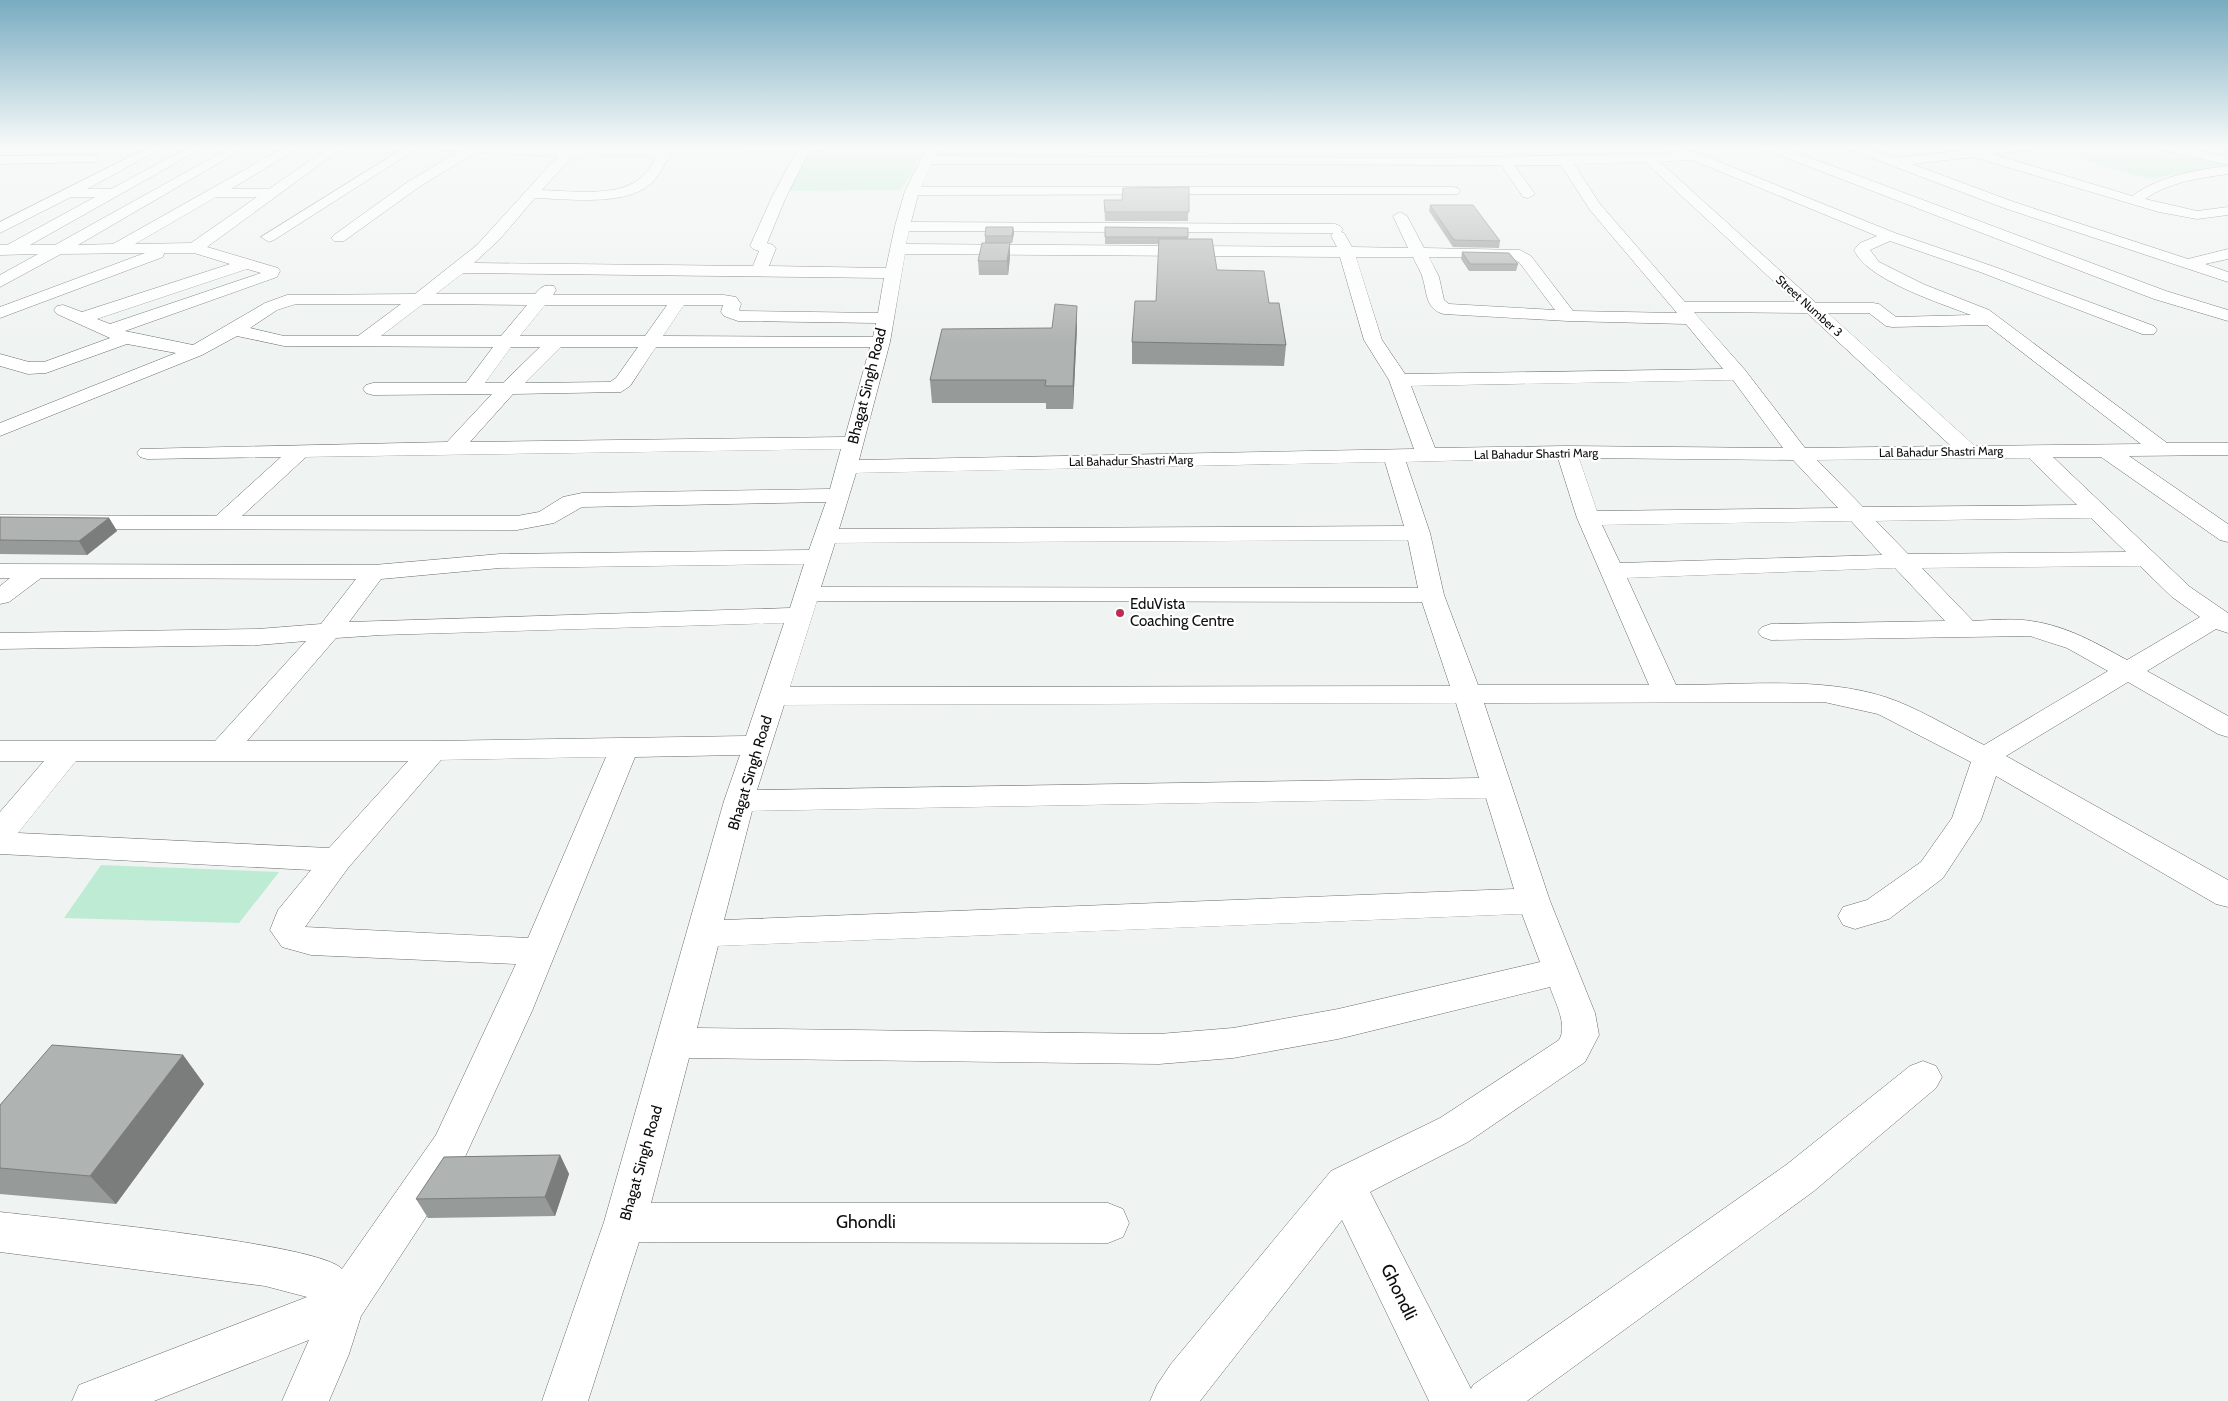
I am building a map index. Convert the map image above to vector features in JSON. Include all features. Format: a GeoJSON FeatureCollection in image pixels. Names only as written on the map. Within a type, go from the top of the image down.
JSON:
{"type":"FeatureCollection","features":[{"type":"Feature","properties":{"kind":"street"},"geometry":{"type":"LineString","coordinates":[[0,228],[32,211]]}},
{"type":"Feature","properties":{"kind":"street"},"geometry":{"type":"LineString","coordinates":[[5,250],[80,211]]}},
{"type":"Feature","properties":{"kind":"street"},"geometry":{"type":"LineString","coordinates":[[0,282],[127,211]]}},
{"type":"Feature","properties":{"kind":"street"},"geometry":{"type":"LineString","coordinates":[[117,249],[183,211]]}},
{"type":"Feature","properties":{"kind":"street"},"geometry":{"type":"LineString","coordinates":[[195,248],[246,211]]}},
{"type":"Feature","properties":{"kind":"street"},"geometry":{"type":"LineString","coordinates":[[269,237],[310,211]]}},
{"type":"Feature","properties":{"kind":"street"},"geometry":{"type":"LineString","coordinates":[[339,238],[376,211]]}},
{"type":"Feature","properties":{"kind":"street"},"geometry":{"type":"LineString","coordinates":[[364,340],[481,249],[510,221],[517,211]]}},
{"type":"Feature","properties":{"kind":"street"},"geometry":{"type":"LineString","coordinates":[[759,270],[768,248],[758,246],[773,211]]}},
{"type":"Feature","properties":{"kind":"street","name":"Bhagat Singh Road"},"geometry":{"type":"LineString","coordinates":[[565,1401],[625,1222],[739,801],[839,495],[883,330],[897,249],[911,211]]}},
{"type":"Feature","properties":{"kind":"street"},"geometry":{"type":"LineString","coordinates":[[1331,211],[1335,230],[1347,252],[1373,340],[1399,380],[1427,456]]}},
{"type":"Feature","properties":{"kind":"street"},"geometry":{"type":"LineString","coordinates":[[1599,211],[1738,374],[1799,454],[1967,628]]}},
{"type":"Feature","properties":{"kind":"street","name":"Street Number 3"},"geometry":{"type":"LineString","coordinates":[[1706,211],[1969,452]]}},
{"type":"Feature","properties":{"kind":"street"},"geometry":{"type":"LineString","coordinates":[[1830,211],[1890,236],[1986,269],[2123,321],[2152,319],[2192,305],[2228,297]]}},
{"type":"Feature","properties":{"kind":"street"},"geometry":{"type":"LineString","coordinates":[[1942,211],[2192,305],[2228,316]]}},
{"type":"Feature","properties":{"kind":"street"},"geometry":{"type":"LineString","coordinates":[[2028,211],[2118,243],[2228,278]]}},
{"type":"Feature","properties":{"kind":"street"},"geometry":{"type":"LineString","coordinates":[[2181,211],[2197,215],[2228,212]]}},
{"type":"Feature","properties":{"kind":"street"},"geometry":{"type":"LineString","coordinates":[[1400,216],[1416,251],[1431,277],[1436,301],[1444,309],[1568,316],[1873,308],[1892,322],[1992,320]]}},
{"type":"Feature","properties":{"kind":"street"},"geometry":{"type":"LineString","coordinates":[[456,268],[759,270],[897,249],[1335,230]]}},
{"type":"Feature","properties":{"kind":"street"},"geometry":{"type":"LineString","coordinates":[[1890,236],[1865,246],[1862,250],[1865,257],[1873,265],[1917,288],[1972,308],[1992,320],[2162,450]]}},
{"type":"Feature","properties":{"kind":"street"},"geometry":{"type":"LineString","coordinates":[[1960,276],[1986,269],[2061,256],[2118,243]]}},
{"type":"Feature","properties":{"kind":"street"},"geometry":{"type":"LineString","coordinates":[[0,314],[172,248]]}},
{"type":"Feature","properties":{"kind":"street"},"geometry":{"type":"LineString","coordinates":[[0,360],[28,368],[46,367],[118,334],[271,274],[272,271],[195,248],[5,250]]}},
{"type":"Feature","properties":{"kind":"street"},"geometry":{"type":"LineString","coordinates":[[897,249],[1501,252],[1520,255],[1525,259],[1568,316]]}},
{"type":"Feature","properties":{"kind":"street"},"geometry":{"type":"LineString","coordinates":[[2183,264],[2228,254]]}},
{"type":"Feature","properties":{"kind":"street"},"geometry":{"type":"LineString","coordinates":[[82,318],[245,264]]}},
{"type":"Feature","properties":{"kind":"street"},"geometry":{"type":"LineString","coordinates":[[472,388],[539,299],[570,268]]}},
{"type":"Feature","properties":{"kind":"street"},"geometry":{"type":"LineString","coordinates":[[110,273],[170,288]]}},
{"type":"Feature","properties":{"kind":"street"},"geometry":{"type":"LineString","coordinates":[[1917,288],[1943,281]]}},
{"type":"Feature","properties":{"kind":"street"},"geometry":{"type":"LineString","coordinates":[[0,430],[196,351],[235,330],[268,307],[285,300],[414,301],[539,299],[730,301],[732,304],[730,312],[738,316],[883,330]]}},
{"type":"Feature","properties":{"kind":"street"},"geometry":{"type":"LineString","coordinates":[[373,389],[614,388],[623,382],[679,300]]}},
{"type":"Feature","properties":{"kind":"street"},"geometry":{"type":"LineString","coordinates":[[63,310],[118,334],[196,351]]}},
{"type":"Feature","properties":{"kind":"street"},"geometry":{"type":"LineString","coordinates":[[235,330],[284,341],[650,341],[883,330]]}},
{"type":"Feature","properties":{"kind":"street"},"geometry":{"type":"LineString","coordinates":[[452,450],[508,389],[557,341]]}},
{"type":"Feature","properties":{"kind":"street"},"geometry":{"type":"LineString","coordinates":[[1399,380],[1738,374]]}},
{"type":"Feature","properties":{"kind":"street"},"geometry":{"type":"LineString","coordinates":[[2104,449],[2228,535]]}},
{"type":"Feature","properties":{"kind":"street","name":"Lal Bahadur Shastri Marg"},"geometry":{"type":"LineString","coordinates":[[147,453],[452,450],[849,455],[1427,456],[1566,452],[1799,454],[2228,449]]}},
{"type":"Feature","properties":{"kind":"street"},"geometry":{"type":"LineString","coordinates":[[1855,916],[1877,910],[1932,870],[1966,820],[1987,758],[1998,748],[2128,671],[2222,621],[2181,592],[2149,559],[2033,450]]}},
{"type":"Feature","properties":{"kind":"street"},"geometry":{"type":"LineString","coordinates":[[221,523],[299,452]]}},
{"type":"Feature","properties":{"kind":"street"},"geometry":{"type":"LineString","coordinates":[[1566,452],[1588,518],[1668,695]]}},
{"type":"Feature","properties":{"kind":"street"},"geometry":{"type":"LineString","coordinates":[[1173,1401],[1187,1380],[1345,1184],[1454,1130],[1572,1052],[1581,1035],[1577,1013],[1534,901],[1467,694],[1432,596],[1418,533],[1394,456]]}},
{"type":"Feature","properties":{"kind":"street"},"geometry":{"type":"LineString","coordinates":[[0,522],[517,524],[546,518],[571,502],[582,500],[839,495]]}},
{"type":"Feature","properties":{"kind":"street"},"geometry":{"type":"LineString","coordinates":[[1588,518],[2098,511]]}},
{"type":"Feature","properties":{"kind":"street"},"geometry":{"type":"LineString","coordinates":[[0,571],[374,572],[500,561],[822,546],[1418,533]]}},
{"type":"Feature","properties":{"kind":"street"},"geometry":{"type":"LineString","coordinates":[[1611,571],[1902,561],[2149,559]]}},
{"type":"Feature","properties":{"kind":"street"},"geometry":{"type":"LineString","coordinates":[[0,597],[36,571]]}},
{"type":"Feature","properties":{"kind":"street"},"geometry":{"type":"LineString","coordinates":[[224,749],[328,632],[374,572]]}},
{"type":"Feature","properties":{"kind":"street"},"geometry":{"type":"LineString","coordinates":[[0,641],[258,637],[381,627],[804,605],[1432,596]]}},
{"type":"Feature","properties":{"kind":"street"},"geometry":{"type":"LineString","coordinates":[[1771,632],[2030,628],[2052,633],[2076,642],[2228,728]]}},
{"type":"Feature","properties":{"kind":"street"},"geometry":{"type":"LineString","coordinates":[[774,696],[1668,695],[1824,693],[1854,698],[1888,708],[1987,758],[2228,895]]}},
{"type":"Feature","properties":{"kind":"street"},"geometry":{"type":"LineString","coordinates":[[0,751],[224,749],[433,751],[757,745]]}},
{"type":"Feature","properties":{"kind":"street"},"geometry":{"type":"LineString","coordinates":[[305,1401],[327,1354],[343,1305],[450,1147],[514,1011],[625,746]]}},
{"type":"Feature","properties":{"kind":"street"},"geometry":{"type":"LineString","coordinates":[[0,833],[69,750]]}},
{"type":"Feature","properties":{"kind":"street"},"geometry":{"type":"LineString","coordinates":[[433,751],[337,860],[290,919],[287,930],[294,938],[311,942],[539,952]]}},
{"type":"Feature","properties":{"kind":"street"},"geometry":{"type":"LineString","coordinates":[[739,801],[1498,788]]}},
{"type":"Feature","properties":{"kind":"street"},"geometry":{"type":"LineString","coordinates":[[0,843],[337,860]]}},
{"type":"Feature","properties":{"kind":"street"},"geometry":{"type":"LineString","coordinates":[[704,934],[1534,901]]}},
{"type":"Feature","properties":{"kind":"street"},"geometry":{"type":"LineString","coordinates":[[675,1043],[1178,1048],[1233,1043],[1338,1024],[1561,971]]}},
{"type":"Feature","properties":{"kind":"street"},"geometry":{"type":"LineString","coordinates":[[1489,1401],[1800,1178],[1924,1078]]}},
{"type":"Feature","properties":{"kind":"street","name":"Ghondli"},"geometry":{"type":"LineString","coordinates":[[1345,1184],[1453,1401]]}},
{"type":"Feature","properties":{"kind":"street","name":"Ghondli"},"geometry":{"type":"LineString","coordinates":[[625,1222],[1108,1223]]}},
{"type":"Feature","properties":{"kind":"street"},"geometry":{"type":"LineString","coordinates":[[0,1232],[265,1265],[324,1281],[343,1305]]}},
{"type":"Feature","properties":{"kind":"street"},"geometry":{"type":"LineString","coordinates":[[95,1401],[343,1305]]}},
{"type":"Feature","properties":{"kind":"green space"},"geometry":{"type":"Polygon","coordinates":[[[101,865],[279,872],[239,923],[64,918],[101,865]]]}},
{"type":"Feature","properties":{"kind":"building"},"geometry":{"type":"Polygon","coordinates":[[[1105,211],[1189,211],[1189,212],[1105,211]]]}},
{"type":"Feature","properties":{"kind":"building"},"geometry":{"type":"Polygon","coordinates":[[[1434,211],[1478,211],[1500,241],[1454,240],[1434,211]]]}},
{"type":"Feature","properties":{"kind":"building"},"geometry":{"type":"Polygon","coordinates":[[[986,227],[1013,227],[1012,236],[985,236],[986,227]]]}},
{"type":"Feature","properties":{"kind":"building"},"geometry":{"type":"Polygon","coordinates":[[[1105,227],[1188,228],[1188,237],[1105,237],[1105,227]]]}},
{"type":"Feature","properties":{"kind":"building"},"geometry":{"type":"Polygon","coordinates":[[[1159,239],[1212,239],[1217,270],[1264,271],[1269,303],[1279,303],[1286,345],[1132,342],[1135,301],[1156,301],[1159,239]]]}},
{"type":"Feature","properties":{"kind":"building"},"geometry":{"type":"Polygon","coordinates":[[[982,243],[1010,243],[1007,261],[978,261],[982,243]]]}},
{"type":"Feature","properties":{"kind":"building"},"geometry":{"type":"Polygon","coordinates":[[[1462,252],[1509,253],[1518,264],[1470,264],[1462,252]]]}},
{"type":"Feature","properties":{"kind":"building"},"geometry":{"type":"Polygon","coordinates":[[[1055,304],[1077,306],[1073,386],[1045,386],[1046,380],[930,380],[942,329],[1052,328],[1055,304]]]}},
{"type":"Feature","properties":{"kind":"building"},"geometry":{"type":"Polygon","coordinates":[[[0,517],[109,518],[79,541],[0,540],[0,517]]]}},
{"type":"Feature","properties":{"kind":"building"},"geometry":{"type":"Polygon","coordinates":[[[52,1045],[183,1055],[90,1176],[0,1168],[0,1105],[52,1045]]]}},
{"type":"Feature","properties":{"kind":"building"},"geometry":{"type":"Polygon","coordinates":[[[560,1155],[545,1197],[416,1199],[444,1157],[560,1155]]]}},
{"type":"Feature","properties":{"kind":"place","name":"EduVista Coaching Centre"},"geometry":{"type":"Point","coordinates":[1120,613]}}]}
